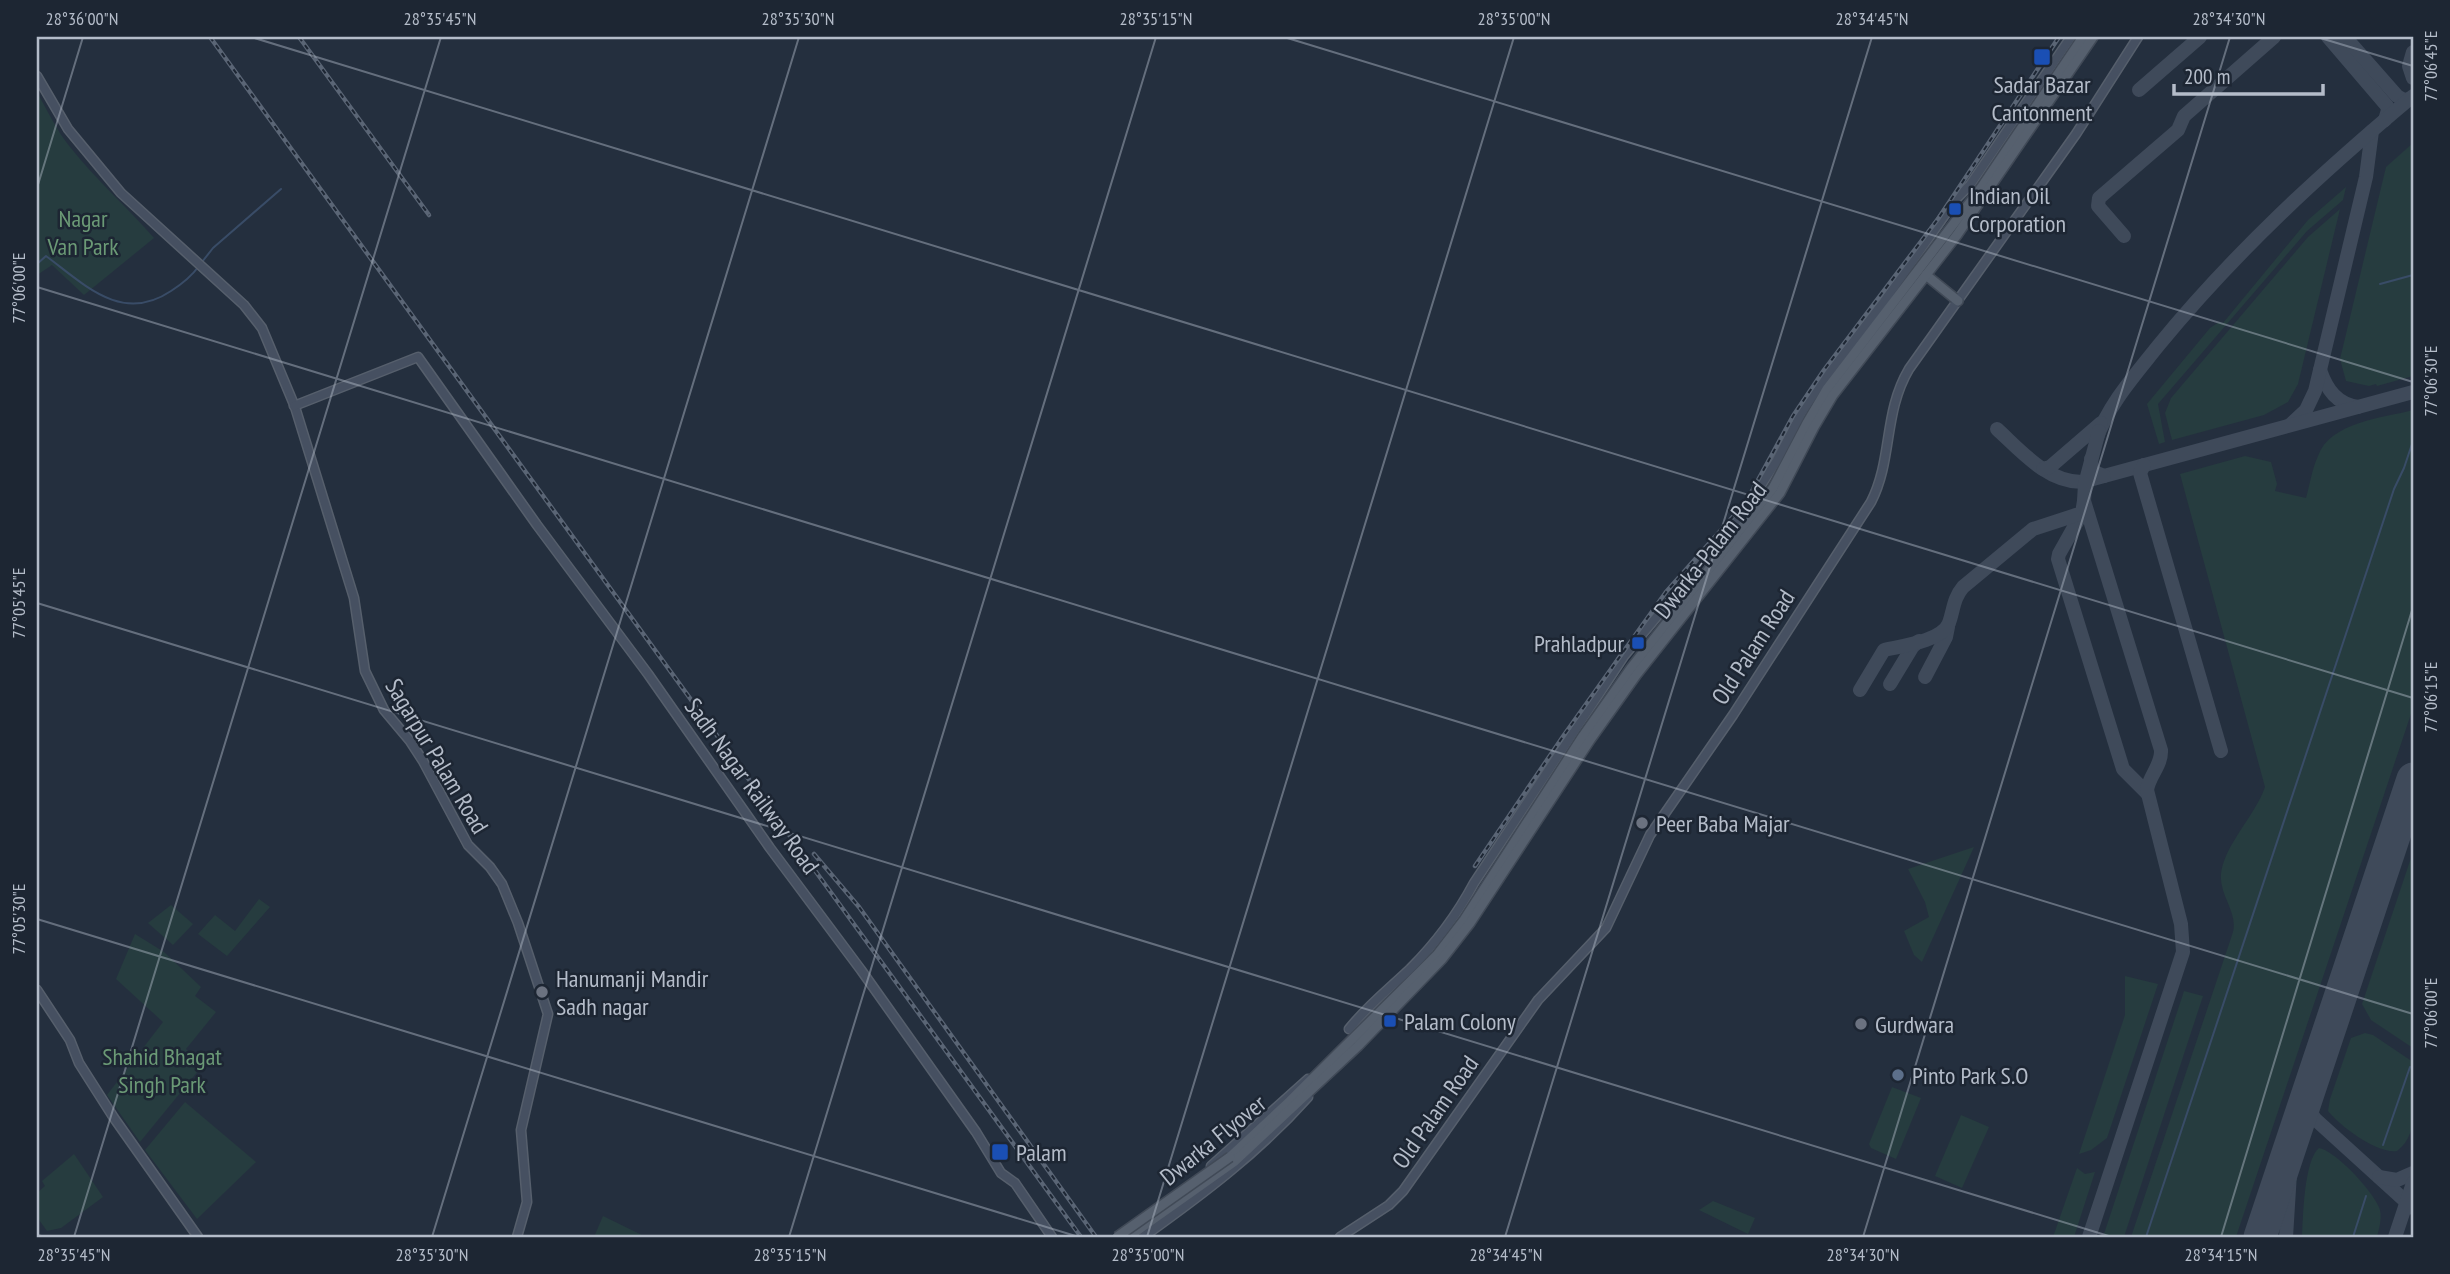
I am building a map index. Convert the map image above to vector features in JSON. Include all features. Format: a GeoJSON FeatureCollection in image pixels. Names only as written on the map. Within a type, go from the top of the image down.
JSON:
{"type":"FeatureCollection","features":[{"type":"Feature","properties":{"kind":"main road","name":"Dwarka-Palam Road"},"geometry":{"type":"LineString","coordinates":[[1330,1067],[1437,955],[1465,920],[1630,668],[1766,498],[1827,389],[1981,188],[2083,37]]}},
{"type":"Feature","properties":{"kind":"main road","name":"Dwarka-Palam Road"},"geometry":{"type":"LineString","coordinates":[[1330,1067],[1442,959],[1470,923],[1596,731],[1665,637],[1780,493],[1833,395],[1987,192],[2093,37]]}},
{"type":"Feature","properties":{"kind":"main road"},"geometry":{"type":"LineString","coordinates":[[1926,275],[1958,301]]}},
{"type":"Feature","properties":{"kind":"main road","name":"Dwarka Flyover"},"geometry":{"type":"LineString","coordinates":[[1128,1237],[1235,1161],[1330,1067]]}},
{"type":"Feature","properties":{"kind":"main road","name":"Dwarka Flyover"},"geometry":{"type":"LineString","coordinates":[[1119,1237],[1230,1157],[1312,1084]]}},
{"type":"Feature","properties":{"kind":"street"},"geometry":{"type":"LineString","coordinates":[[1349,1029],[1370,1005],[1412,967],[1460,909],[1474,883],[1624,656],[1741,516],[1824,379],[1898,282],[1956,199],[1970,185],[2071,37]]}},
{"type":"Feature","properties":{"kind":"street","name":"Old Palam Road"},"geometry":{"type":"LineString","coordinates":[[1340,1237],[1389,1205],[1403,1191],[1538,1000],[1606,928],[1650,835],[1733,715],[1871,502],[1882,475],[1893,405],[1900,384],[2076,134],[2138,37]]}},
{"type":"Feature","properties":{"kind":"street","name":"Sagarpur Palam Road"},"geometry":{"type":"LineString","coordinates":[[37,76],[68,129],[102,172],[121,193],[244,305],[262,328],[294,406],[354,598],[365,671],[384,710],[423,761],[468,845],[490,867],[502,884],[546,1008],[547,1026],[521,1130],[527,1202],[517,1237]]}},
{"type":"Feature","properties":{"kind":"street","name":"Sadh Nagar Railway Road"},"geometry":{"type":"LineString","coordinates":[[294,406],[418,358],[862,971],[976,1132],[1001,1173],[1015,1183],[1052,1237]]}},
{"type":"Feature","properties":{"kind":"street"},"geometry":{"type":"LineString","coordinates":[[37,990],[70,1040],[79,1063],[114,1118],[198,1237]]}},
{"type":"Feature","properties":{"kind":"street"},"geometry":{"type":"LineString","coordinates":[[1119,1237],[1122,1228],[1215,1163],[1292,1091],[1330,1067]]}},
{"type":"Feature","properties":{"kind":"street"},"geometry":{"type":"LineString","coordinates":[[1143,1237],[1225,1178],[1257,1151],[1330,1067]]}},
{"type":"Feature","properties":{"kind":"green space","name":"Nagar Van Park"},"geometry":{"type":"Polygon","coordinates":[[[37,92],[70,147],[154,238],[84,295],[52,265],[37,275],[37,92]]]}},
{"type":"Feature","properties":{"kind":"green space"},"geometry":{"type":"Polygon","coordinates":[[[2413,143],[2413,376],[2377,386],[2346,381],[2340,359],[2386,167],[2413,143]]]}},
{"type":"Feature","properties":{"kind":"green space"},"geometry":{"type":"Polygon","coordinates":[[[2346,187],[2343,200],[2307,231],[2158,404],[2165,442],[2159,444],[2147,404],[2210,328],[2219,322],[2223,323],[2308,220],[2346,187]]]}},
{"type":"Feature","properties":{"kind":"green space"},"geometry":{"type":"Polygon","coordinates":[[[2340,209],[2298,384],[2288,402],[2264,415],[2172,440],[2165,413],[2171,398],[2308,237],[2340,209]]]}},
{"type":"Feature","properties":{"kind":"green space"},"geometry":{"type":"Polygon","coordinates":[[[2413,410],[2413,708],[2236,1237],[2131,1237],[2233,932],[2233,917],[2221,882],[2223,863],[2265,787],[2180,474],[2245,456],[2271,462],[2277,484],[2275,491],[2306,498],[2318,456],[2324,445],[2334,436],[2359,423],[2413,410]]]}},
{"type":"Feature","properties":{"kind":"green space"},"geometry":{"type":"Polygon","coordinates":[[[1974,847],[1922,962],[1914,955],[1904,931],[1929,917],[1925,902],[1908,869],[1974,847]]]}},
{"type":"Feature","properties":{"kind":"green space"},"geometry":{"type":"Polygon","coordinates":[[[2413,852],[2413,1048],[2371,1020],[2362,1004],[2413,852]]]}},
{"type":"Feature","properties":{"kind":"green space"},"geometry":{"type":"Polygon","coordinates":[[[259,899],[270,907],[227,956],[198,934],[215,915],[235,931],[259,899]]]}},
{"type":"Feature","properties":{"kind":"green space"},"geometry":{"type":"Polygon","coordinates":[[[171,905],[193,924],[173,945],[148,923],[171,905]]]}},
{"type":"Feature","properties":{"kind":"green space","name":"Shahid Bhagat Singh Park"},"geometry":{"type":"Polygon","coordinates":[[[135,934],[164,952],[201,987],[195,996],[216,1012],[186,1049],[203,1065],[140,1142],[107,1095],[163,1022],[116,979],[135,934]]]}},
{"type":"Feature","properties":{"kind":"green space"},"geometry":{"type":"Polygon","coordinates":[[[2125,976],[2158,984],[2107,1138],[2091,1150],[2079,1154],[2125,1015],[2125,976]]]}},
{"type":"Feature","properties":{"kind":"green space"},"geometry":{"type":"Polygon","coordinates":[[[2184,991],[2203,996],[2124,1237],[2103,1237],[2184,991]]]}},
{"type":"Feature","properties":{"kind":"green space"},"geometry":{"type":"Polygon","coordinates":[[[2365,1033],[2373,1035],[2413,1062],[2413,1122],[2405,1143],[2397,1151],[2370,1144],[2341,1124],[2328,1111],[2351,1038],[2365,1033]]]}},
{"type":"Feature","properties":{"kind":"green space"},"geometry":{"type":"Polygon","coordinates":[[[1892,1087],[1921,1098],[1896,1159],[1871,1148],[1869,1144],[1892,1087]]]}},
{"type":"Feature","properties":{"kind":"green space","name":"Shahid Bhagat Singh Park"},"geometry":{"type":"Polygon","coordinates":[[[185,1102],[256,1162],[197,1219],[145,1150],[185,1102]]]}},
{"type":"Feature","properties":{"kind":"green space"},"geometry":{"type":"Polygon","coordinates":[[[1961,1115],[1989,1127],[1962,1188],[1935,1176],[1961,1115]]]}},
{"type":"Feature","properties":{"kind":"green space"},"geometry":{"type":"Polygon","coordinates":[[[2319,1148],[2344,1164],[2377,1203],[2381,1217],[2377,1237],[2302,1237],[2307,1176],[2314,1154],[2319,1148]]]}},
{"type":"Feature","properties":{"kind":"green space"},"geometry":{"type":"Polygon","coordinates":[[[74,1154],[103,1197],[61,1228],[47,1231],[37,1217],[37,1193],[45,1186],[42,1181],[74,1154]]]}},
{"type":"Feature","properties":{"kind":"green space"},"geometry":{"type":"Polygon","coordinates":[[[2077,1168],[2085,1174],[2095,1172],[2074,1237],[2053,1237],[2077,1168]]]}},
{"type":"Feature","properties":{"kind":"green space"},"geometry":{"type":"Polygon","coordinates":[[[1713,1201],[1755,1218],[1748,1234],[1699,1210],[1713,1201]]]}},
{"type":"Feature","properties":{"kind":"green space"},"geometry":{"type":"Polygon","coordinates":[[[603,1216],[646,1237],[594,1237],[603,1216]]]}},
{"type":"Feature","properties":{"kind":"waterway"},"geometry":{"type":"LineString","coordinates":[[202,262],[213,248],[281,189]]}},
{"type":"Feature","properties":{"kind":"waterway"},"geometry":{"type":"LineString","coordinates":[[37,264],[46,256],[90,289],[120,302],[136,304],[153,300],[171,291],[199,266]]}},
{"type":"Feature","properties":{"kind":"waterway"},"geometry":{"type":"LineString","coordinates":[[2380,284],[2413,275]]}},
{"type":"Feature","properties":{"kind":"waterway"},"geometry":{"type":"LineString","coordinates":[[2146,1237],[2394,489],[2413,441]]}},
{"type":"Feature","properties":{"kind":"waterway"},"geometry":{"type":"LineString","coordinates":[[2383,1145],[2410,1067]]}},
{"type":"Feature","properties":{"kind":"waterway"},"geometry":{"type":"LineString","coordinates":[[2353,1237],[2366,1196]]}},
{"type":"Feature","properties":{"kind":"taxiway"},"geometry":{"type":"LineString","coordinates":[[2139,90],[2200,37]]}},
{"type":"Feature","properties":{"kind":"taxiway"},"geometry":{"type":"LineString","coordinates":[[2124,236],[2098,206],[2099,198],[2178,130],[2184,116],[2274,37]]}},
{"type":"Feature","properties":{"kind":"taxiway"},"geometry":{"type":"LineString","coordinates":[[2328,37],[2387,106],[2385,120]]}},
{"type":"Feature","properties":{"kind":"taxiway"},"geometry":{"type":"LineString","coordinates":[[2345,37],[2397,96],[2404,100],[2410,99]]}},
{"type":"Feature","properties":{"kind":"taxiway"},"geometry":{"type":"LineString","coordinates":[[2413,52],[2409,66],[2413,78]]}},
{"type":"Feature","properties":{"kind":"taxiway"},"geometry":{"type":"LineString","coordinates":[[2096,440],[2101,427],[2131,379],[2217,279],[2312,184],[2413,96]]}},
{"type":"Feature","properties":{"kind":"taxiway"},"geometry":{"type":"LineString","coordinates":[[2290,425],[2306,410],[2315,391],[2366,177],[2372,131]]}},
{"type":"Feature","properties":{"kind":"taxiway"},"geometry":{"type":"LineString","coordinates":[[2320,370],[2334,395],[2344,403],[2358,407]]}},
{"type":"Feature","properties":{"kind":"taxiway"},"geometry":{"type":"LineString","coordinates":[[1997,429],[2046,471],[2069,481],[2082,482],[2413,392]]}},
{"type":"Feature","properties":{"kind":"taxiway"},"geometry":{"type":"LineString","coordinates":[[2043,469],[2050,467],[2101,423]]}},
{"type":"Feature","properties":{"kind":"taxiway"},"geometry":{"type":"LineString","coordinates":[[2089,1237],[2183,952],[2181,924],[2147,790],[2160,761],[2161,750],[2084,501],[2085,484],[2099,431]]}},
{"type":"Feature","properties":{"kind":"taxiway"},"geometry":{"type":"LineString","coordinates":[[2091,459],[2092,471],[2104,476]]}},
{"type":"Feature","properties":{"kind":"taxiway"},"geometry":{"type":"LineString","coordinates":[[2144,465],[2140,473],[2221,751]]}},
{"type":"Feature","properties":{"kind":"taxiway"},"geometry":{"type":"LineString","coordinates":[[1860,690],[1884,650],[1921,642],[1945,629],[1955,600],[1963,587],[2033,529],[2082,513],[2084,501]]}},
{"type":"Feature","properties":{"kind":"taxiway"},"geometry":{"type":"LineString","coordinates":[[2082,513],[2058,559],[2123,769],[2147,793]]}},
{"type":"Feature","properties":{"kind":"taxiway"},"geometry":{"type":"LineString","coordinates":[[1925,677],[1946,637],[1948,627]]}},
{"type":"Feature","properties":{"kind":"taxiway"},"geometry":{"type":"LineString","coordinates":[[1890,684],[1913,646],[1919,641]]}},
{"type":"Feature","properties":{"kind":"taxiway"},"geometry":{"type":"LineString","coordinates":[[2308,1094],[2309,1109],[2315,1119],[2413,1208]]}},
{"type":"Feature","properties":{"kind":"taxiway"},"geometry":{"type":"LineString","coordinates":[[2286,1237],[2290,1173],[2305,1106]]}},
{"type":"Feature","properties":{"kind":"taxiway"},"geometry":{"type":"LineString","coordinates":[[2379,1177],[2397,1180],[2413,1173]]}},
{"type":"Feature","properties":{"kind":"taxiway"},"geometry":{"type":"LineString","coordinates":[[2395,1237],[2413,1183]]}},
{"type":"Feature","properties":{"kind":"runway"},"geometry":{"type":"LineString","coordinates":[[2260,1237],[2413,779]]}},
{"type":"Feature","properties":{"kind":"railway"},"geometry":{"type":"LineString","coordinates":[[210,37],[1081,1237]]}},
{"type":"Feature","properties":{"kind":"railway"},"geometry":{"type":"LineString","coordinates":[[299,37],[429,215]]}},
{"type":"Feature","properties":{"kind":"railway"},"geometry":{"type":"LineString","coordinates":[[1475,866],[1666,592],[1746,502],[1793,416],[1824,370],[1938,219],[2059,37]]}},
{"type":"Feature","properties":{"kind":"railway"},"geometry":{"type":"LineString","coordinates":[[814,854],[859,907],[1096,1237]]}},
{"type":"Feature","properties":{"kind":"place","name":"Sadar Bazar Cantonment"},"geometry":{"type":"Point","coordinates":[2042,57]}},
{"type":"Feature","properties":{"kind":"place","name":"Indian Oil Corporation"},"geometry":{"type":"Point","coordinates":[1955,209]}},
{"type":"Feature","properties":{"kind":"place","name":"Prahladpur"},"geometry":{"type":"Point","coordinates":[1638,643]}},
{"type":"Feature","properties":{"kind":"place","name":"Peer Baba Majar"},"geometry":{"type":"Point","coordinates":[1642,823]}},
{"type":"Feature","properties":{"kind":"place","name":"Hanumanji Mandir Sadh nagar"},"geometry":{"type":"Point","coordinates":[542,992]}},
{"type":"Feature","properties":{"kind":"place","name":"Palam Colony"},"geometry":{"type":"Point","coordinates":[1390,1021]}},
{"type":"Feature","properties":{"kind":"place","name":"Gurdwara"},"geometry":{"type":"Point","coordinates":[1861,1024]}},
{"type":"Feature","properties":{"kind":"place","name":"Pinto Park S.O"},"geometry":{"type":"Point","coordinates":[1898,1075]}},
{"type":"Feature","properties":{"kind":"place","name":"Palam"},"geometry":{"type":"Point","coordinates":[1000,1152]}}]}
